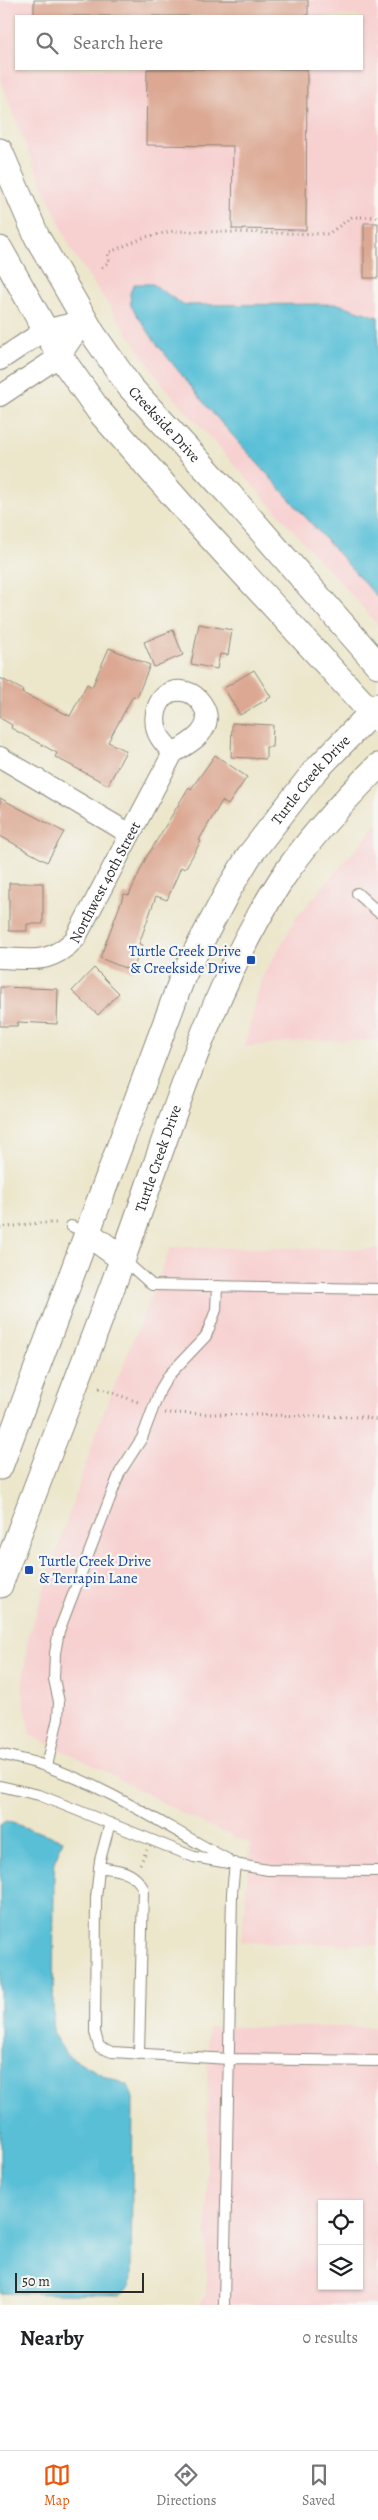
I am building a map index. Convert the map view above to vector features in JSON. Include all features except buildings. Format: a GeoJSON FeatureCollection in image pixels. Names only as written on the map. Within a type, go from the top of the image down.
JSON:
{"type":"FeatureCollection","features":[{"type":"Feature","properties":{"kind":"street","name":"Creekside Drive"},"geometry":{"type":"LineString","coordinates":[[0,151],[37,237],[85,320],[130,387],[230,495],[378,665]]}},
{"type":"Feature","properties":{"kind":"street"},"geometry":{"type":"LineString","coordinates":[[0,249],[60,356],[99,411],[192,517],[376,713]]}},
{"type":"Feature","properties":{"kind":"street"},"geometry":{"type":"LineString","coordinates":[[0,360],[45,330],[85,320]]}},
{"type":"Feature","properties":{"kind":"street"},"geometry":{"type":"LineString","coordinates":[[1,394],[60,356],[85,320]]}},
{"type":"Feature","properties":{"kind":"street","name":"Turtle Creek Drive"},"geometry":{"type":"LineString","coordinates":[[0,1468],[79,1229],[183,976],[229,888],[250,856],[314,772],[376,713]]}},
{"type":"Feature","properties":{"kind":"street","name":"Northwest 40th Street"},"geometry":{"type":"LineString","coordinates":[[0,958],[44,959],[61,953],[74,940],[173,753]]}},
{"type":"Feature","properties":{"kind":"street"},"geometry":{"type":"LineString","coordinates":[[0,757],[130,834]]}},
{"type":"Feature","properties":{"kind":"street","name":"Turtle Creek Drive"},"geometry":{"type":"LineString","coordinates":[[0,1584],[123,1259],[199,1048],[236,960],[281,880],[340,803],[378,766]]}},
{"type":"Feature","properties":{"kind":"street"},"geometry":{"type":"LineString","coordinates":[[79,1229],[123,1259]]}},
{"type":"Feature","properties":{"kind":"lane"},"geometry":{"type":"LineString","coordinates":[[357,893],[378,912]]}},
{"type":"Feature","properties":{"kind":"lane"},"geometry":{"type":"LineString","coordinates":[[123,1259],[152,1285],[378,1290]]}},
{"type":"Feature","properties":{"kind":"lane"},"geometry":{"type":"LineString","coordinates":[[47,1766],[58,1718],[54,1662],[59,1631],[120,1472],[142,1438],[160,1390],[170,1375],[206,1336],[216,1310],[218,1286]]}},
{"type":"Feature","properties":{"kind":"lane"},"geometry":{"type":"LineString","coordinates":[[0,1754],[47,1766],[77,1779],[148,1814],[235,1863]]}},
{"type":"Feature","properties":{"kind":"lane"},"geometry":{"type":"LineString","coordinates":[[0,1786],[39,1795],[194,1857],[268,1870],[378,1871]]}},
{"type":"Feature","properties":{"kind":"lane"},"geometry":{"type":"LineString","coordinates":[[110,1823],[99,1867],[96,1898],[95,2032],[98,2047],[112,2052],[229,2059],[378,2062]]}},
{"type":"Feature","properties":{"kind":"lane"},"geometry":{"type":"LineString","coordinates":[[224,2305],[232,1893],[235,1863]]}},
{"type":"Feature","properties":{"kind":"lane"},"geometry":{"type":"LineString","coordinates":[[99,1867],[128,1872],[138,1878],[143,1888],[139,2054]]}},
{"type":"Feature","properties":{"kind":"path"},"geometry":{"type":"LineString","coordinates":[[102,266],[109,262],[108,253],[145,237],[174,231],[328,234],[352,217],[378,217]]}},
{"type":"Feature","properties":{"kind":"path"},"geometry":{"type":"LineString","coordinates":[[0,1228],[38,1223],[79,1229]]}},
{"type":"Feature","properties":{"kind":"path"},"geometry":{"type":"LineString","coordinates":[[99,1388],[142,1403]]}},
{"type":"Feature","properties":{"kind":"path"},"geometry":{"type":"LineString","coordinates":[[157,1410],[166,1414],[362,1417],[378,1420]]}},
{"type":"Feature","properties":{"kind":"path"},"geometry":{"type":"LineString","coordinates":[[140,1864],[147,1850]]}},
{"type":"Feature","properties":{"kind":"shaded area"},"geometry":{"type":"Polygon","coordinates":[[[0,0],[378,0],[378,625],[162,384],[72,251],[23,140],[1,80],[0,0]]]}},
{"type":"Feature","properties":{"kind":"shaded area"},"geometry":{"type":"Polygon","coordinates":[[[378,823],[378,1041],[308,1040],[244,1047],[262,978],[296,918],[378,823]]]}},
{"type":"Feature","properties":{"kind":"shaded area"},"geometry":{"type":"Polygon","coordinates":[[[171,1247],[378,1249],[378,1945],[241,1942],[251,1844],[189,1817],[103,1770],[30,1735],[22,1688],[28,1638],[99,1424],[171,1247]]]}},
{"type":"Feature","properties":{"kind":"shaded area"},"geometry":{"type":"Polygon","coordinates":[[[208,2027],[378,2027],[378,2305],[198,2305],[206,2295],[208,2027]]]}},
{"type":"Feature","properties":{"kind":"water"},"geometry":{"type":"Polygon","coordinates":[[[134,284],[153,284],[183,305],[338,304],[378,317],[378,598],[209,409],[156,343],[131,306],[130,293],[134,284]]]}},
{"type":"Feature","properties":{"kind":"water"},"geometry":{"type":"Polygon","coordinates":[[[6,1821],[63,1840],[55,1860],[54,1875],[53,2034],[67,2055],[106,2077],[128,2085],[133,2098],[131,2275],[130,2287],[121,2295],[0,2293],[0,1825],[6,1821]]]}},
{"type":"Feature","properties":{"kind":"place","name":"Turtle Creek Drive & Creekside Drive"},"geometry":{"type":"Point","coordinates":[251,960]}},
{"type":"Feature","properties":{"kind":"place","name":"Turtle Creek Drive & Terrapin Lane"},"geometry":{"type":"Point","coordinates":[29,1570]}}]}
